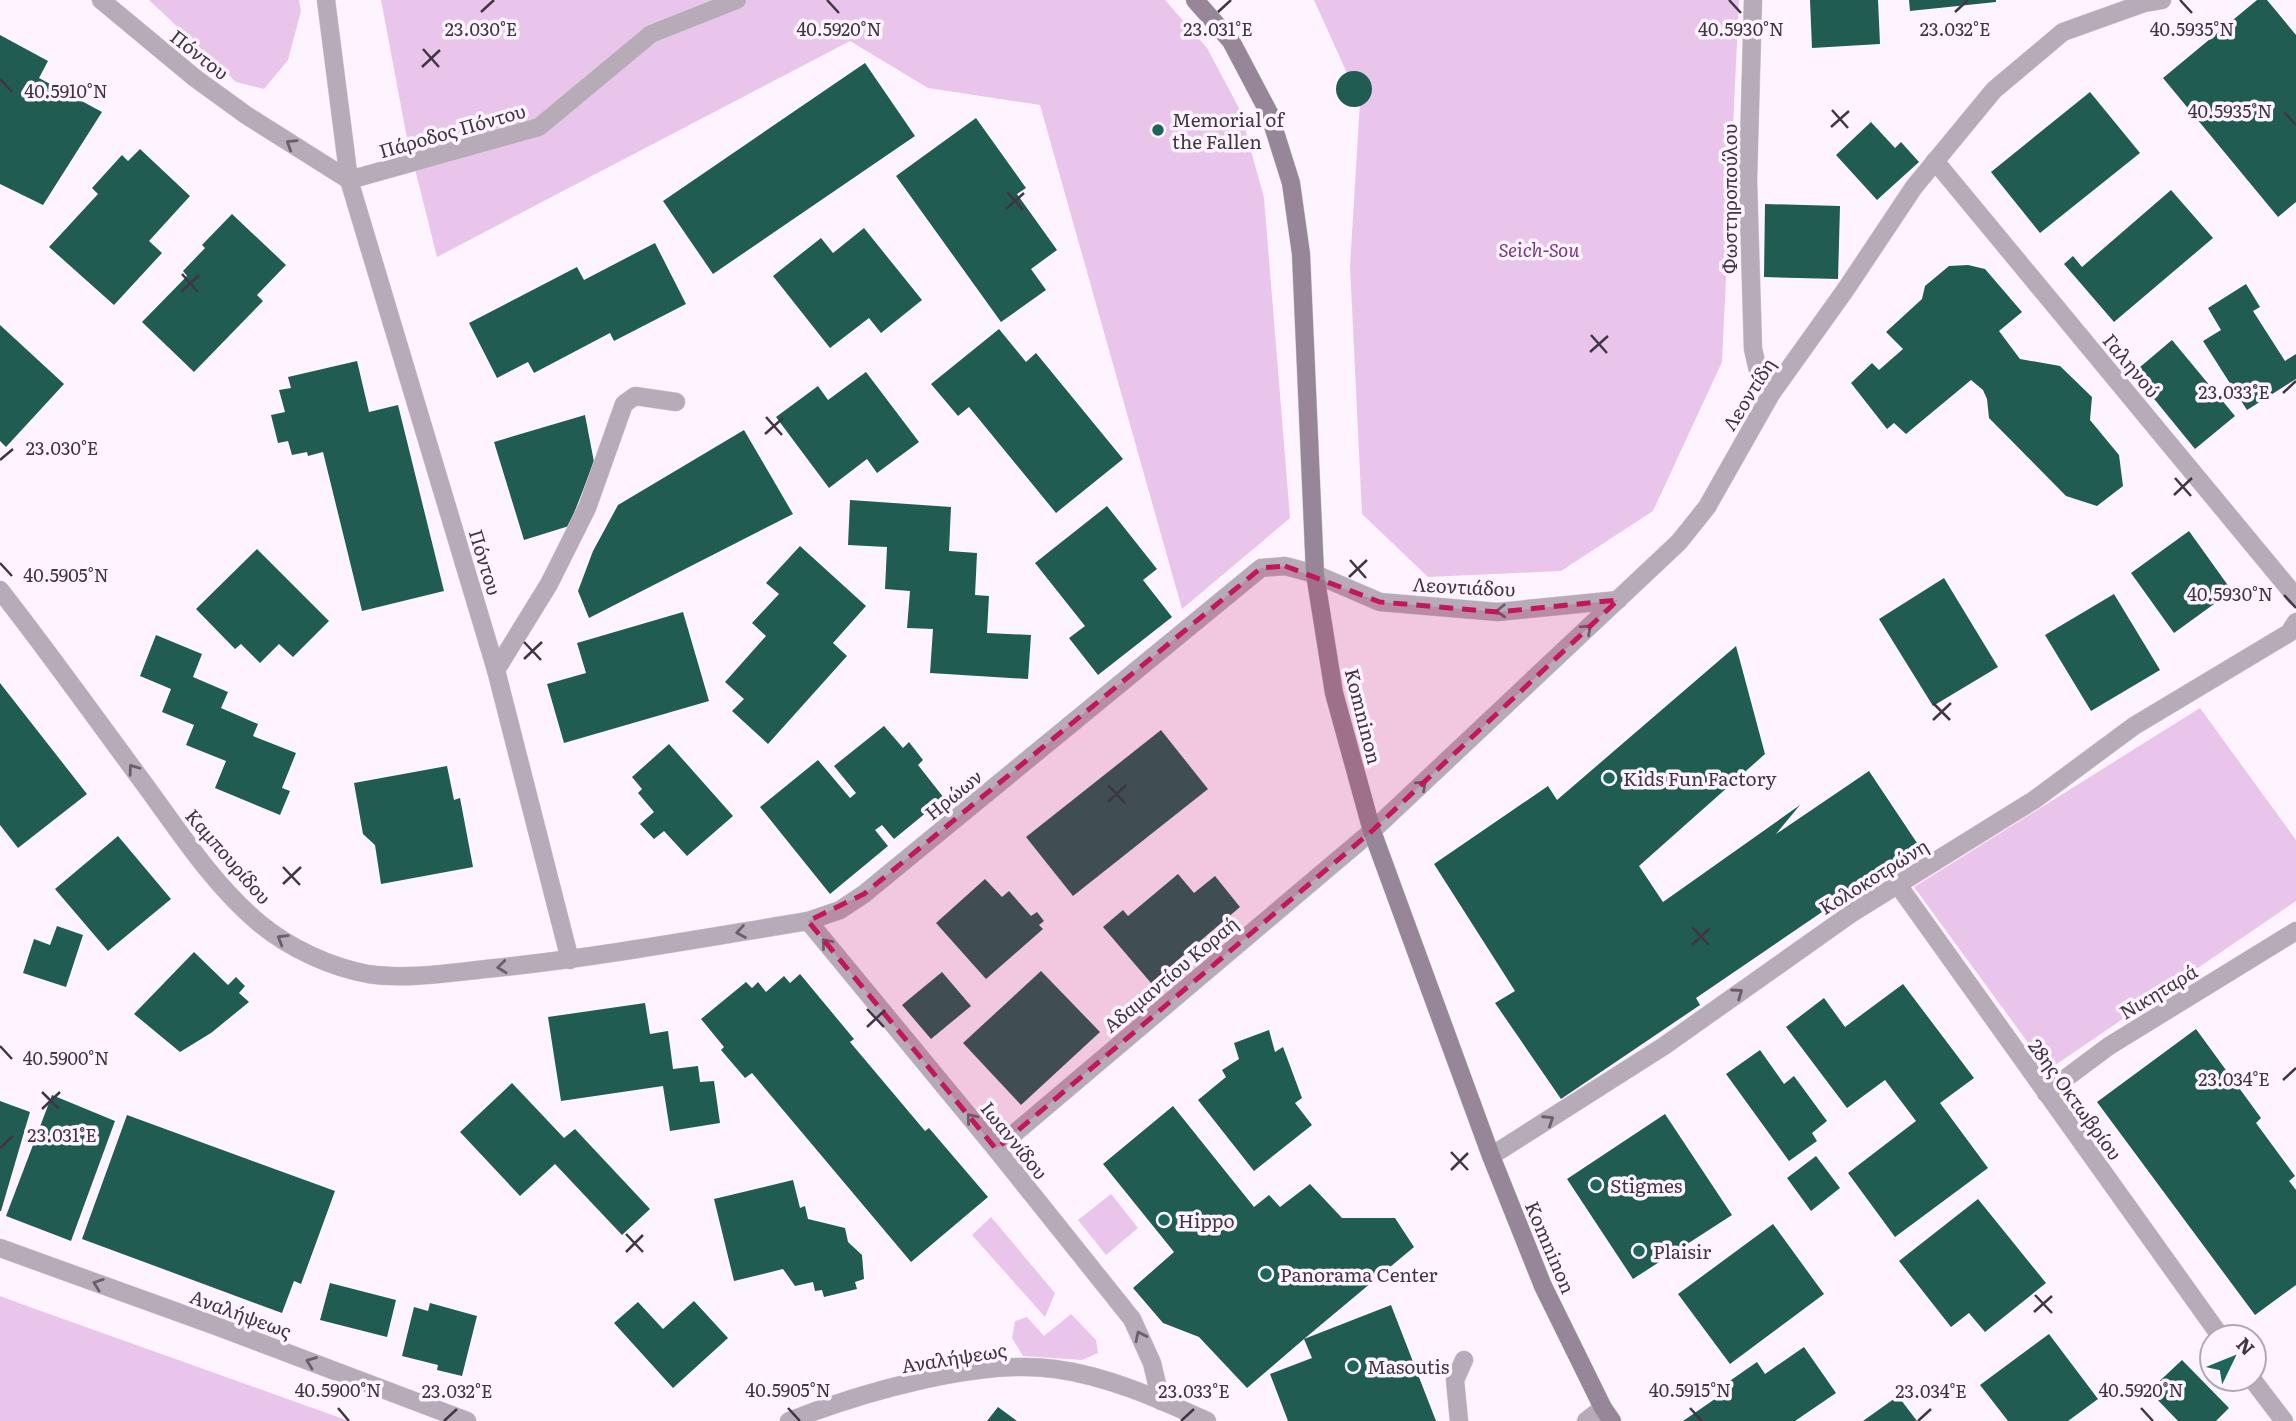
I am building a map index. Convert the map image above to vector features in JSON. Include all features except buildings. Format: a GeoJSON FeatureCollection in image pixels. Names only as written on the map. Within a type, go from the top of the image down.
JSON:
{"type":"FeatureCollection","features":[{"type":"Feature","properties":{"kind":"main road","name":"Komninon"},"geometry":{"type":"LineString","coordinates":[[1195,0],[1231,41],[1263,101],[1291,183],[1301,254],[1315,574],[1334,693],[1372,831],[1491,1156],[1543,1286],[1608,1415]]}},
{"type":"Feature","properties":{"kind":"street","name":"Πόντου"},"geometry":{"type":"LineString","coordinates":[[101,0],[236,108],[349,180]]}},
{"type":"Feature","properties":{"kind":"street","name":"Πόντου"},"geometry":{"type":"LineString","coordinates":[[326,0],[349,180],[496,670],[570,960]]}},
{"type":"Feature","properties":{"kind":"street","name":"Πάροδος Πόντου"},"geometry":{"type":"LineString","coordinates":[[349,180],[540,127],[651,34],[737,0]]}},
{"type":"Feature","properties":{"kind":"street","name":"Φωστηροπούλου"},"geometry":{"type":"LineString","coordinates":[[1753,0],[1748,180],[1753,349],[1759,375],[1771,394]]}},
{"type":"Feature","properties":{"kind":"street","name":"Λεοντίδη"},"geometry":{"type":"LineString","coordinates":[[1372,831],[1694,525],[1771,394],[1935,161],[1994,90],[2063,32],[2144,3],[2162,0]]}},
{"type":"Feature","properties":{"kind":"street","name":"Γαληνού"},"geometry":{"type":"LineString","coordinates":[[1935,161],[2296,597]]}},
{"type":"Feature","properties":{"kind":"street"},"geometry":{"type":"LineString","coordinates":[[496,670],[549,584],[587,508],[624,404],[635,396],[676,402]]}},
{"type":"Feature","properties":{"kind":"street","name":"Ηρώων"},"geometry":{"type":"LineString","coordinates":[[570,960],[808,921],[840,910],[864,894],[1261,568],[1284,566],[1315,574]]}},
{"type":"Feature","properties":{"kind":"street","name":"Λεοντιάδου"},"geometry":{"type":"LineString","coordinates":[[1315,574],[1380,602],[1498,612],[1618,600]]}},
{"type":"Feature","properties":{"kind":"street","name":"Καμπουρίδου"},"geometry":{"type":"LineString","coordinates":[[0,590],[202,862],[249,914],[275,936],[333,964],[370,974],[444,973],[570,960]]}},
{"type":"Feature","properties":{"kind":"street","name":"Κολοκοτρώνη"},"geometry":{"type":"LineString","coordinates":[[1491,1156],[1664,1046],[1818,936],[2034,800],[2134,726],[2289,633],[2296,622]]}},
{"type":"Feature","properties":{"kind":"street","name":"Αδαμαντίου Κοραή"},"geometry":{"type":"LineString","coordinates":[[996,1149],[1372,831]]}},
{"type":"Feature","properties":{"kind":"street","name":"28ης Οκτωβρίου"},"geometry":{"type":"LineString","coordinates":[[1898,885],[2211,1323]]}},
{"type":"Feature","properties":{"kind":"street","name":"Ιωαννίδου"},"geometry":{"type":"LineString","coordinates":[[808,921],[996,1149],[1132,1320],[1152,1363],[1161,1401]]}},
{"type":"Feature","properties":{"kind":"street","name":"Νικηταρά"},"geometry":{"type":"LineString","coordinates":[[2046,1093],[2109,1046],[2296,930]]}},
{"type":"Feature","properties":{"kind":"street","name":"Αναλήψεως"},"geometry":{"type":"LineString","coordinates":[[0,1248],[467,1421]]}},
{"type":"Feature","properties":{"kind":"street"},"geometry":{"type":"LineString","coordinates":[[1459,1421],[1455,1380],[1464,1360]]}},
{"type":"Feature","properties":{"kind":"street","name":"Αναλήψεως"},"geometry":{"type":"LineString","coordinates":[[789,1421],[845,1400],[914,1383],[979,1370],[1014,1367],[1054,1369],[1097,1378],[1207,1421]]}},
{"type":"Feature","properties":{"kind":"street"},"geometry":{"type":"LineString","coordinates":[[2263,1393],[2284,1421]]}},
{"type":"Feature","properties":{"kind":"street"},"geometry":{"type":"LineString","coordinates":[[1586,1421],[1608,1415]]}},
{"type":"Feature","properties":{"kind":"highlighted area"},"geometry":{"type":"Polygon","coordinates":[[[1285,566],[1380,602],[1498,612],[1618,600],[1372,831],[996,1149],[808,921],[864,894],[1261,568],[1285,566]]]}},
{"type":"Feature","properties":{"kind":"green space"},"geometry":{"type":"Polygon","coordinates":[[[149,0],[299,0],[301,11],[288,60],[264,89],[236,82],[149,0]]]}},
{"type":"Feature","properties":{"kind":"green space"},"geometry":{"type":"Polygon","coordinates":[[[381,0],[1165,0],[1207,48],[1240,110],[1264,198],[1290,518],[1182,609],[1040,105],[928,88],[850,41],[437,257],[406,133],[381,0]]]}},
{"type":"Feature","properties":{"kind":"green space","name":"Seich-Sou"},"geometry":{"type":"Polygon","coordinates":[[[1314,0],[1739,0],[1722,362],[1653,511],[1561,571],[1428,577],[1362,514],[1350,266],[1360,102],[1314,0]]]}},
{"type":"Feature","properties":{"kind":"green space"},"geometry":{"type":"Polygon","coordinates":[[[2200,708],[2296,840],[2296,901],[2048,1070],[1914,887],[2200,708]]]}},
{"type":"Feature","properties":{"kind":"green space"},"geometry":{"type":"Polygon","coordinates":[[[1111,1194],[1138,1228],[1106,1255],[1078,1220],[1111,1194]]]}},
{"type":"Feature","properties":{"kind":"green space"},"geometry":{"type":"Polygon","coordinates":[[[991,1217],[1055,1293],[1045,1317],[972,1235],[991,1217]]]}},
{"type":"Feature","properties":{"kind":"green space"},"geometry":{"type":"Polygon","coordinates":[[[0,1296],[38,1310],[349,1421],[0,1421],[0,1296]]]}},
{"type":"Feature","properties":{"kind":"green space"},"geometry":{"type":"Polygon","coordinates":[[[1071,1314],[1096,1340],[1098,1353],[1082,1360],[1023,1356],[1012,1338],[1015,1321],[1027,1317],[1044,1336],[1071,1314]]]}},
{"type":"Feature","properties":{"kind":"place","name":"Memorial of the Fallen"},"geometry":{"type":"Point","coordinates":[1158,130]}},
{"type":"Feature","properties":{"kind":"place","name":"Kids Fun Factory"},"geometry":{"type":"Point","coordinates":[1609,778]}},
{"type":"Feature","properties":{"kind":"place","name":"Stigmes"},"geometry":{"type":"Point","coordinates":[1596,1185]}},
{"type":"Feature","properties":{"kind":"place","name":"Hippo"},"geometry":{"type":"Point","coordinates":[1164,1220]}},
{"type":"Feature","properties":{"kind":"place","name":"Plaisir"},"geometry":{"type":"Point","coordinates":[1639,1251]}},
{"type":"Feature","properties":{"kind":"place","name":"Panorama Center"},"geometry":{"type":"Point","coordinates":[1266,1274]}},
{"type":"Feature","properties":{"kind":"place","name":"Masoutis"},"geometry":{"type":"Point","coordinates":[1353,1366]}}]}
